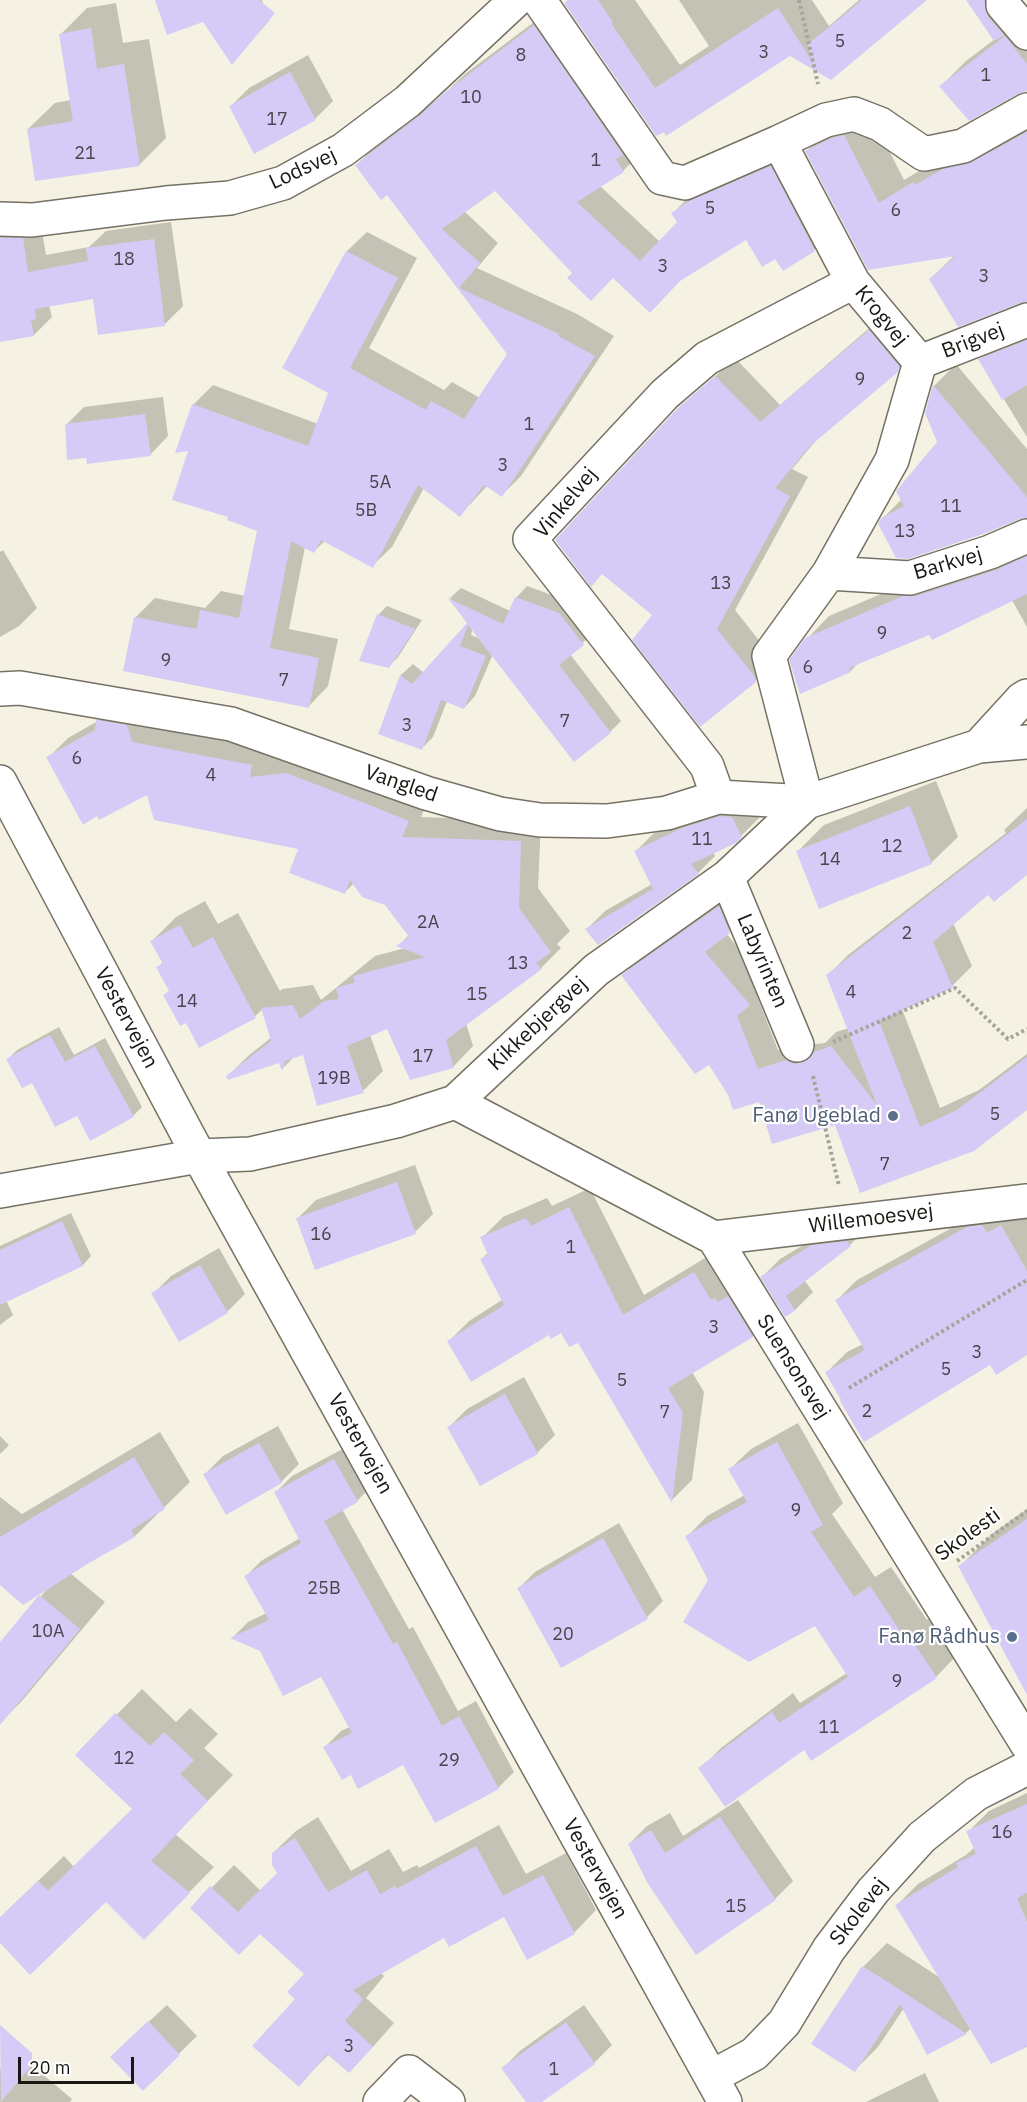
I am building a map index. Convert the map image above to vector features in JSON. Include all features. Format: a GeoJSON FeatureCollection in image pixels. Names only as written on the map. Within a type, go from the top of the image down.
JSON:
{"type":"FeatureCollection","features":[{"type":"Feature","properties":{"kind":"street","name":"Lodsvej"},"geometry":{"type":"LineString","coordinates":[[0,219],[32,220],[230,198],[283,183],[344,150],[408,100],[516,0]]}},
{"type":"Feature","properties":{"kind":"street"},"geometry":{"type":"LineString","coordinates":[[539,0],[662,178],[685,183],[826,120],[854,114],[880,124],[924,154],[963,146],[1027,110]]}},
{"type":"Feature","properties":{"kind":"street"},"geometry":{"type":"LineString","coordinates":[[1003,0],[1003,5],[1027,33]]}},
{"type":"Feature","properties":{"kind":"street","name":"Krogvej"},"geometry":{"type":"LineString","coordinates":[[779,142],[854,282],[920,362],[892,460],[829,573],[770,656],[807,802]]}},
{"type":"Feature","properties":{"kind":"street","name":"Vinkelvej"},"geometry":{"type":"LineString","coordinates":[[718,797],[706,766],[530,539],[664,393],[707,358],[854,282]]}},
{"type":"Feature","properties":{"kind":"street","name":"Brigvej"},"geometry":{"type":"LineString","coordinates":[[920,362],[1027,320]]}},
{"type":"Feature","properties":{"kind":"street","name":"Barkvej"},"geometry":{"type":"LineString","coordinates":[[829,573],[910,578],[990,552],[1027,536]]}},
{"type":"Feature","properties":{"kind":"street","name":"Vangled"},"geometry":{"type":"LineString","coordinates":[[0,689],[20,688],[231,724],[426,793],[500,814],[540,820],[607,821],[667,813],[718,797],[807,802]]}},
{"type":"Feature","properties":{"kind":"street"},"geometry":{"type":"LineString","coordinates":[[979,746],[1027,696]]}},
{"type":"Feature","properties":{"kind":"street","name":"Kikkebjergvej"},"geometry":{"type":"LineString","coordinates":[[0,1191],[199,1156],[250,1154],[396,1122],[454,1102],[597,970],[727,877],[807,802],[979,746],[1027,742]]}},
{"type":"Feature","properties":{"kind":"street","name":"Vestervejen"},"geometry":{"type":"LineString","coordinates":[[0,782],[199,1156],[719,2089]]}},
{"type":"Feature","properties":{"kind":"street","name":"Labyrinten"},"geometry":{"type":"LineString","coordinates":[[727,877],[803,1049]]}},
{"type":"Feature","properties":{"kind":"street"},"geometry":{"type":"LineString","coordinates":[[454,1102],[714,1239]]}},
{"type":"Feature","properties":{"kind":"street","name":"Willemoesvej"},"geometry":{"type":"LineString","coordinates":[[714,1239],[1027,1201]]}},
{"type":"Feature","properties":{"kind":"street","name":"Suensonsvej"},"geometry":{"type":"LineString","coordinates":[[714,1239],[1027,1744]]}},
{"type":"Feature","properties":{"kind":"street","name":"Skolevej"},"geometry":{"type":"LineString","coordinates":[[719,2089],[784,2023],[829,1949],[873,1891],[922,1837],[976,1794],[1027,1768]]}},
{"type":"Feature","properties":{"kind":"street"},"geometry":{"type":"LineString","coordinates":[[380,2102],[409,2072],[448,2102]]}},
{"type":"Feature","properties":{"kind":"path"},"geometry":{"type":"LineString","coordinates":[[799,0],[826,120]]}},
{"type":"Feature","properties":{"kind":"path"},"geometry":{"type":"LineString","coordinates":[[848,1222],[803,1049],[955,988],[1008,1039],[1027,1029]]}},
{"type":"Feature","properties":{"kind":"path"},"geometry":{"type":"LineString","coordinates":[[817,1407],[1027,1280]]}},
{"type":"Feature","properties":{"kind":"path","name":"Skolesti"},"geometry":{"type":"LineString","coordinates":[[926,1583],[1027,1511]]}},
{"type":"Feature","properties":{"kind":"building"},"geometry":{"type":"Polygon","coordinates":[[[155,0],[259,0],[275,13],[232,65],[203,22],[167,35],[155,0]]]}},
{"type":"Feature","properties":{"kind":"building"},"geometry":{"type":"Polygon","coordinates":[[[568,0],[598,0],[655,88],[778,8],[812,61],[808,44],[862,0],[927,0],[831,80],[790,56],[666,136],[664,132],[656,136],[564,3],[568,0]]]}},
{"type":"Feature","properties":{"kind":"building"},"geometry":{"type":"Polygon","coordinates":[[[966,0],[984,0],[988,17],[1004,35],[994,41],[966,0]]]}},
{"type":"Feature","properties":{"kind":"building"},"geometry":{"type":"Polygon","coordinates":[[[534,25],[623,155],[616,159],[624,172],[577,202],[640,261],[677,222],[671,213],[691,200],[771,166],[815,251],[783,271],[775,259],[762,267],[746,240],[680,281],[650,313],[613,278],[591,301],[567,278],[572,273],[495,191],[442,229],[480,263],[459,288],[559,334],[558,336],[595,356],[502,497],[484,485],[460,517],[418,485],[373,568],[321,540],[314,553],[291,541],[270,648],[319,658],[309,708],[123,671],[134,617],[197,629],[200,610],[239,618],[257,531],[227,520],[228,517],[172,500],[188,451],[175,453],[192,404],[308,446],[328,393],[282,368],[346,251],[398,278],[350,368],[426,410],[431,401],[464,419],[507,354],[387,195],[381,200],[355,165],[419,116],[444,93],[534,25]]]}},
{"type":"Feature","properties":{"kind":"building"},"geometry":{"type":"Polygon","coordinates":[[[91,28],[97,69],[124,64],[140,166],[35,181],[27,129],[73,121],[59,34],[91,28]]]}},
{"type":"Feature","properties":{"kind":"building"},"geometry":{"type":"Polygon","coordinates":[[[1005,36],[1027,64],[1027,91],[969,121],[939,86],[1005,36]]]}},
{"type":"Feature","properties":{"kind":"building"},"geometry":{"type":"Polygon","coordinates":[[[290,72],[316,120],[254,154],[229,106],[290,72]]]}},
{"type":"Feature","properties":{"kind":"building"},"geometry":{"type":"Polygon","coordinates":[[[1027,132],[1027,302],[958,327],[929,279],[956,256],[868,270],[805,151],[844,135],[879,203],[913,182],[915,185],[943,169],[972,162],[1027,132]]]}},
{"type":"Feature","properties":{"kind":"building"},"geometry":{"type":"Polygon","coordinates":[[[0,238],[23,238],[28,272],[88,261],[86,248],[154,239],[165,326],[98,335],[93,299],[35,309],[36,319],[31,320],[34,336],[0,342],[0,238]]]}},
{"type":"Feature","properties":{"kind":"building"},"geometry":{"type":"Polygon","coordinates":[[[869,330],[899,366],[898,372],[809,447],[775,488],[790,496],[717,629],[755,677],[756,682],[700,727],[632,640],[652,615],[602,574],[591,587],[555,540],[678,408],[715,376],[760,422],[869,330]]]}},
{"type":"Feature","properties":{"kind":"building"},"geometry":{"type":"Polygon","coordinates":[[[1027,340],[1027,385],[1002,400],[978,359],[1027,340]]]}},
{"type":"Feature","properties":{"kind":"building"},"geometry":{"type":"Polygon","coordinates":[[[933,385],[1027,497],[1027,518],[908,559],[896,558],[878,524],[881,518],[904,506],[896,491],[937,442],[925,413],[933,385]]]}},
{"type":"Feature","properties":{"kind":"building"},"geometry":{"type":"Polygon","coordinates":[[[145,414],[151,456],[87,464],[86,458],[67,460],[65,424],[145,414]]]}},
{"type":"Feature","properties":{"kind":"building"},"geometry":{"type":"Polygon","coordinates":[[[1027,556],[1027,594],[932,640],[929,635],[849,668],[851,672],[800,694],[789,660],[805,638],[903,596],[916,596],[996,570],[1027,556]]]}},
{"type":"Feature","properties":{"kind":"building"},"geometry":{"type":"Polygon","coordinates":[[[515,597],[559,613],[584,645],[559,665],[611,733],[574,762],[468,625],[460,646],[486,656],[464,709],[441,700],[422,750],[378,734],[400,675],[412,684],[467,623],[448,598],[503,624],[515,597]]]}},
{"type":"Feature","properties":{"kind":"building"},"geometry":{"type":"Polygon","coordinates":[[[377,614],[415,629],[389,668],[359,661],[377,614]]]}},
{"type":"Feature","properties":{"kind":"building"},"geometry":{"type":"Polygon","coordinates":[[[96,720],[127,725],[132,742],[252,765],[250,777],[286,773],[409,821],[402,837],[521,841],[519,908],[551,952],[536,963],[542,969],[446,1040],[454,1068],[410,1080],[387,1029],[347,1046],[364,1093],[317,1106],[303,1055],[285,1061],[282,1071],[279,1063],[228,1080],[226,1076],[271,1041],[261,1008],[293,1005],[300,1019],[324,1001],[339,999],[336,988],[355,982],[353,976],[425,957],[396,946],[409,937],[385,905],[362,897],[350,880],[345,894],[289,873],[298,849],[154,820],[147,795],[99,820],[97,816],[83,825],[46,757],[95,730],[96,720]]]}},
{"type":"Feature","properties":{"kind":"building"},"geometry":{"type":"Polygon","coordinates":[[[910,806],[932,864],[819,909],[796,851],[910,806]]]}},
{"type":"Feature","properties":{"kind":"building"},"geometry":{"type":"Polygon","coordinates":[[[720,816],[732,817],[742,837],[736,843],[691,864],[699,874],[598,945],[585,929],[653,889],[634,851],[682,828],[720,816]]]}},
{"type":"Feature","properties":{"kind":"building"},"geometry":{"type":"Polygon","coordinates":[[[1027,819],[1027,875],[994,902],[988,895],[933,942],[953,988],[879,1021],[920,1127],[957,1110],[1027,1057],[1027,1110],[974,1151],[860,1193],[835,1125],[772,1144],[759,1102],[733,1110],[728,1095],[709,1065],[695,1074],[621,975],[719,906],[730,933],[705,952],[750,1005],[737,1016],[758,1069],[786,1060],[795,1064],[804,1062],[814,1052],[831,1046],[877,1105],[826,975],[1027,819]]]}},
{"type":"Feature","properties":{"kind":"building"},"geometry":{"type":"Polygon","coordinates":[[[180,925],[193,948],[213,937],[256,1018],[199,1048],[186,1023],[180,1026],[163,995],[169,991],[156,967],[163,964],[150,941],[180,925]]]}},
{"type":"Feature","properties":{"kind":"building"},"geometry":{"type":"Polygon","coordinates":[[[50,1035],[65,1062],[95,1046],[134,1117],[90,1141],[77,1116],[55,1127],[32,1083],[22,1088],[6,1059],[50,1035]]]}},
{"type":"Feature","properties":{"kind":"building"},"geometry":{"type":"Polygon","coordinates":[[[397,1182],[416,1234],[315,1270],[296,1218],[397,1182]]]}},
{"type":"Feature","properties":{"kind":"building"},"geometry":{"type":"Polygon","coordinates":[[[569,1207],[623,1315],[694,1272],[711,1300],[715,1298],[718,1302],[728,1296],[753,1337],[668,1388],[683,1413],[672,1503],[578,1343],[569,1347],[561,1333],[551,1339],[549,1335],[471,1382],[447,1341],[504,1305],[480,1259],[488,1255],[480,1237],[526,1218],[531,1226],[569,1207]]]}},
{"type":"Feature","properties":{"kind":"building"},"geometry":{"type":"Polygon","coordinates":[[[62,1221],[83,1266],[0,1305],[0,1250],[62,1221]]]}},
{"type":"Feature","properties":{"kind":"building"},"geometry":{"type":"Polygon","coordinates":[[[982,1225],[987,1233],[1001,1225],[1027,1271],[1027,1355],[996,1375],[990,1365],[864,1442],[825,1372],[865,1350],[835,1300],[967,1227],[982,1225]]]}},
{"type":"Feature","properties":{"kind":"building"},"geometry":{"type":"Polygon","coordinates":[[[847,1241],[851,1246],[786,1296],[795,1311],[785,1317],[760,1277],[812,1245],[847,1241]]]}},
{"type":"Feature","properties":{"kind":"building"},"geometry":{"type":"Polygon","coordinates":[[[200,1265],[228,1313],[179,1342],[151,1293],[200,1265]]]}},
{"type":"Feature","properties":{"kind":"building"},"geometry":{"type":"Polygon","coordinates":[[[505,1394],[538,1454],[480,1486],[447,1427],[505,1394]]]}},
{"type":"Feature","properties":{"kind":"building"},"geometry":{"type":"Polygon","coordinates":[[[777,1442],[823,1525],[811,1532],[854,1597],[870,1586],[906,1640],[910,1637],[937,1678],[811,1761],[804,1750],[725,1807],[698,1768],[772,1712],[779,1723],[848,1677],[815,1626],[749,1662],[683,1622],[708,1580],[685,1536],[747,1502],[728,1469],[777,1442]]]}},
{"type":"Feature","properties":{"kind":"building"},"geometry":{"type":"Polygon","coordinates":[[[259,1443],[282,1483],[226,1515],[203,1474],[259,1443]]]}},
{"type":"Feature","properties":{"kind":"building"},"geometry":{"type":"Polygon","coordinates":[[[134,1457],[165,1509],[131,1530],[135,1537],[23,1605],[0,1585],[0,1537],[134,1457]]]}},
{"type":"Feature","properties":{"kind":"building"},"geometry":{"type":"Polygon","coordinates":[[[334,1459],[358,1502],[324,1521],[393,1644],[397,1642],[442,1726],[459,1716],[499,1789],[435,1823],[403,1765],[358,1789],[351,1775],[342,1780],[323,1747],[352,1733],[321,1677],[283,1696],[260,1651],[230,1638],[269,1620],[244,1576],[301,1543],[274,1492],[334,1459]]]}},
{"type":"Feature","properties":{"kind":"building","name":"Fanø Rådhus"},"geometry":{"type":"Polygon","coordinates":[[[1027,1519],[1027,1695],[958,1566],[1027,1519]]]}},
{"type":"Feature","properties":{"kind":"building"},"geometry":{"type":"Polygon","coordinates":[[[603,1538],[648,1619],[561,1668],[517,1588],[603,1538]]]}},
{"type":"Feature","properties":{"kind":"building"},"geometry":{"type":"Polygon","coordinates":[[[39,1595],[80,1629],[0,1725],[0,1642],[39,1595]]]}},
{"type":"Feature","properties":{"kind":"building"},"geometry":{"type":"Polygon","coordinates":[[[115,1713],[150,1746],[164,1732],[194,1760],[180,1774],[208,1801],[151,1861],[190,1893],[144,1940],[106,1902],[30,1975],[0,1943],[0,1917],[38,1881],[48,1891],[132,1809],[75,1755],[115,1713]]]}},
{"type":"Feature","properties":{"kind":"building"},"geometry":{"type":"Polygon","coordinates":[[[1027,1804],[1027,1893],[1017,1898],[1027,1922],[1027,2047],[991,2064],[895,1905],[958,1867],[956,1863],[976,1854],[966,1831],[1027,1804]]]}},
{"type":"Feature","properties":{"kind":"building"},"geometry":{"type":"Polygon","coordinates":[[[720,1817],[776,1900],[696,1955],[648,1884],[628,1844],[651,1830],[665,1853],[720,1817]]]}},
{"type":"Feature","properties":{"kind":"building"},"geometry":{"type":"Polygon","coordinates":[[[295,1838],[328,1892],[367,1870],[380,1894],[395,1886],[396,1889],[476,1846],[503,1896],[543,1875],[575,1934],[527,1960],[504,1917],[449,1947],[444,1938],[353,1990],[363,1999],[345,2021],[373,2047],[349,2073],[327,2054],[299,2087],[252,2046],[295,1999],[287,1992],[304,1974],[260,1934],[239,1955],[190,1908],[210,1886],[238,1912],[277,1873],[272,1865],[272,1853],[295,1838]]]}},
{"type":"Feature","properties":{"kind":"building"},"geometry":{"type":"Polygon","coordinates":[[[862,1966],[967,2034],[927,2055],[900,2004],[855,2072],[811,2044],[862,1966]]]}},
{"type":"Feature","properties":{"kind":"building"},"geometry":{"type":"Polygon","coordinates":[[[148,2021],[180,2055],[143,2091],[110,2057],[148,2021]]]}},
{"type":"Feature","properties":{"kind":"building"},"geometry":{"type":"Polygon","coordinates":[[[566,2022],[595,2064],[542,2102],[526,2102],[501,2068],[566,2022]]]}},
{"type":"Feature","properties":{"kind":"building"},"geometry":{"type":"Polygon","coordinates":[[[0,2025],[32,2053],[32,2065],[1,2102],[0,2025]]]}},
{"type":"Feature","properties":{"kind":"place","name":"Fanø Ugeblad"},"geometry":{"type":"Point","coordinates":[893,1116]}},
{"type":"Feature","properties":{"kind":"place","name":"Fanø Rådhus"},"geometry":{"type":"Point","coordinates":[1012,1637]}}]}
